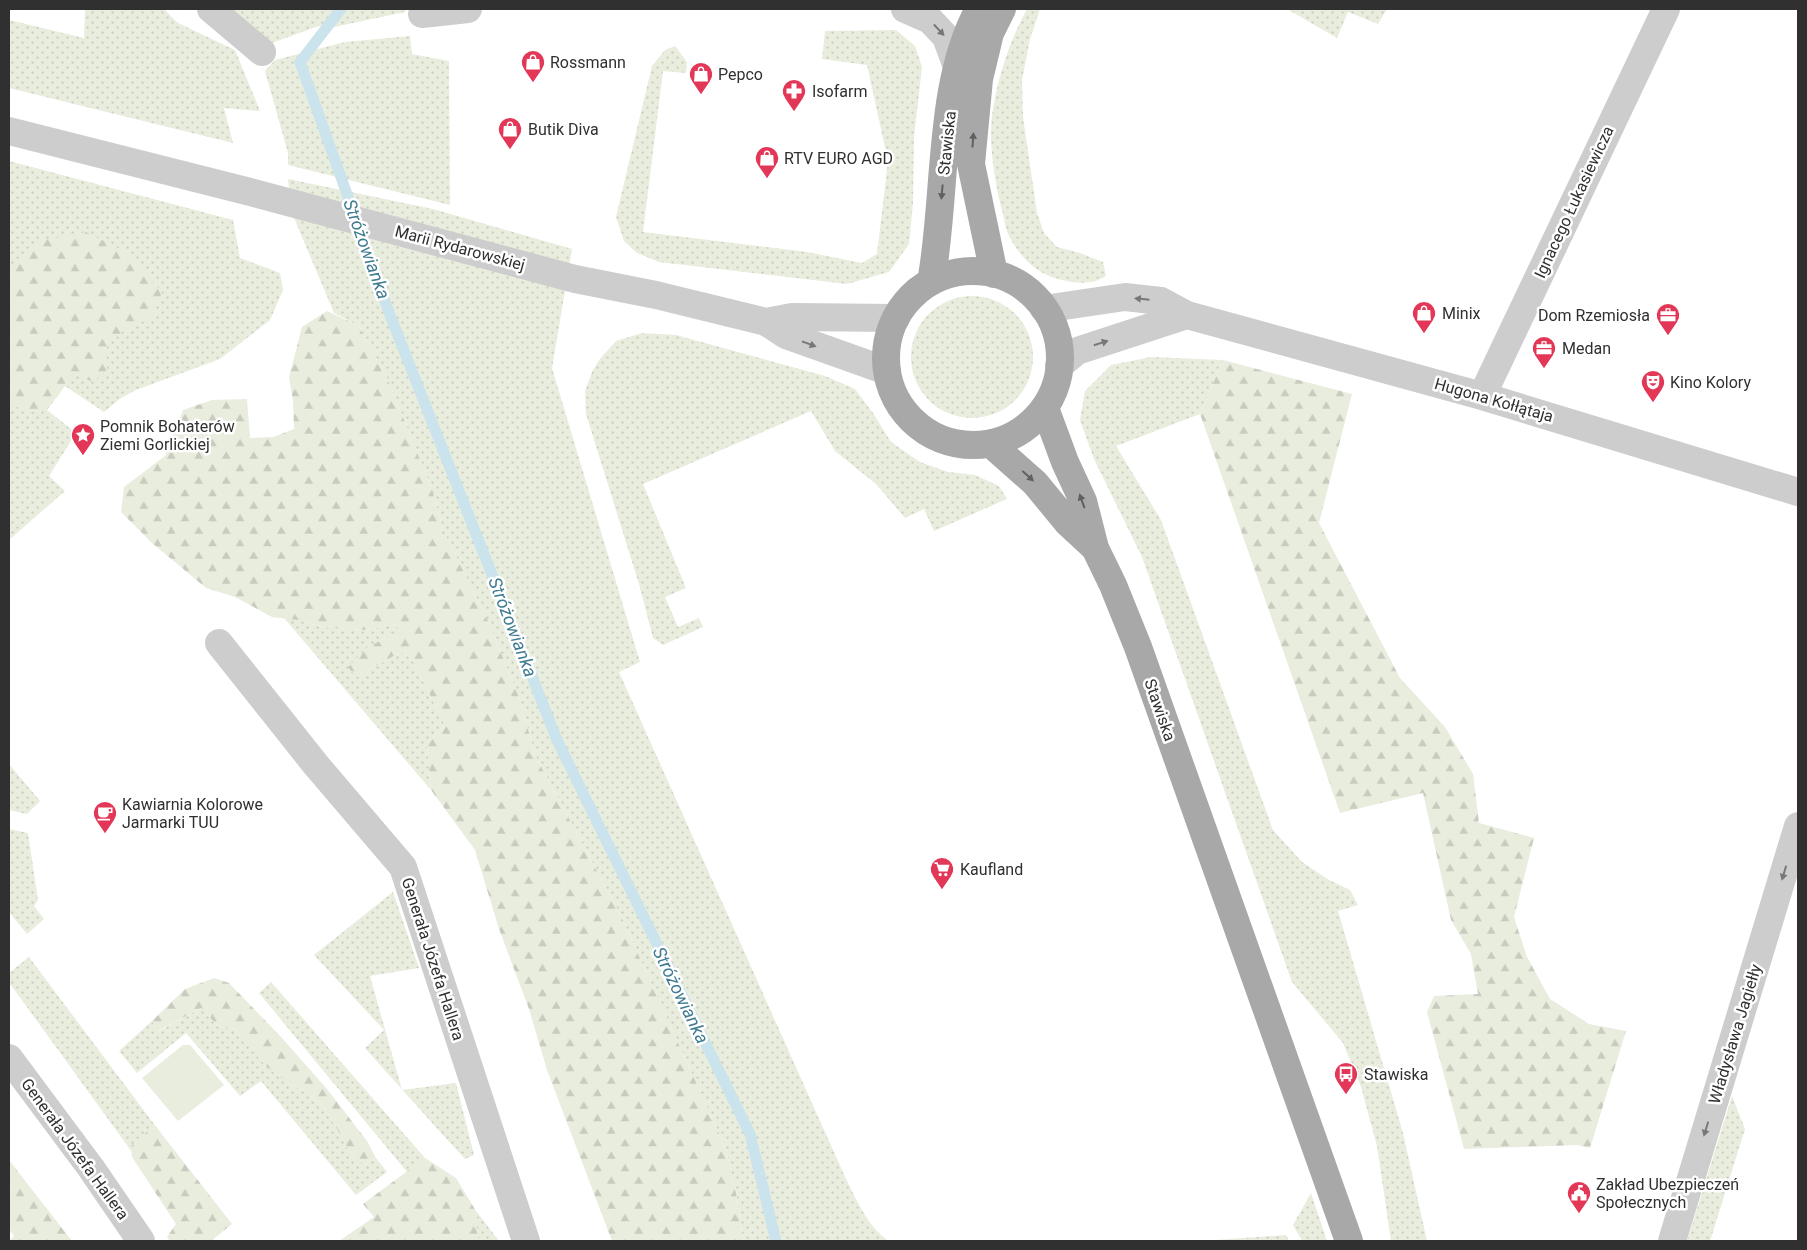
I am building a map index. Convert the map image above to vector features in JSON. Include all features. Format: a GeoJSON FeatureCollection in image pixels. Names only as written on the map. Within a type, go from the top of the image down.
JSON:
{"type":"FeatureCollection","features":[{"type":"Feature","properties":{"kind":"main road","name":"Stawiska"},"geometry":{"type":"LineString","coordinates":[[931,282],[936,255],[949,115],[957,67],[972,20],[979,9]]}},
{"type":"Feature","properties":{"kind":"main road","name":"Stawiska"},"geometry":{"type":"LineString","coordinates":[[994,274],[971,164],[979,79],[990,33],[1002,9]]}},
{"type":"Feature","properties":{"kind":"main road"},"geometry":{"type":"LineString","coordinates":[[967,271],[994,274],[1022,286],[1044,309],[1057,336],[1060,356],[1060,366],[1055,388],[1045,408],[1022,431],[991,444],[953,443],[918,426],[894,396],[887,371],[886,349],[896,318],[915,293],[931,282],[949,274],[967,271]]}},
{"type":"Feature","properties":{"kind":"main road","name":"Stawiska"},"geometry":{"type":"LineString","coordinates":[[1045,408],[1083,501],[1095,548],[1114,585],[1138,647],[1349,1241]]}},
{"type":"Feature","properties":{"kind":"main road","name":"Stawiska"},"geometry":{"type":"LineString","coordinates":[[991,444],[1035,483],[1068,523],[1095,548]]}},
{"type":"Feature","properties":{"kind":"street"},"geometry":{"type":"LineString","coordinates":[[211,9],[262,52]]}},
{"type":"Feature","properties":{"kind":"street"},"geometry":{"type":"LineString","coordinates":[[422,14],[468,9]]}},
{"type":"Feature","properties":{"kind":"street"},"geometry":{"type":"LineString","coordinates":[[905,9],[930,20],[946,37],[957,67]]}},
{"type":"Feature","properties":{"kind":"street","name":"Ignacego Łukasiewicza"},"geometry":{"type":"LineString","coordinates":[[1482,396],[1666,9]]}},
{"type":"Feature","properties":{"kind":"street","name":"Marii Rydarowskiej"},"geometry":{"type":"LineString","coordinates":[[9,131],[254,193],[575,279],[656,295],[766,322],[786,336],[887,371]]}},
{"type":"Feature","properties":{"kind":"street","name":"Hugona Kołłątaja"},"geometry":{"type":"LineString","coordinates":[[1044,309],[1125,297],[1160,301],[1187,315],[1482,396],[1798,492]]}},
{"type":"Feature","properties":{"kind":"street"},"geometry":{"type":"LineString","coordinates":[[1060,366],[1076,351],[1187,315]]}},
{"type":"Feature","properties":{"kind":"street","name":"Marii Rydarowskiej"},"geometry":{"type":"LineString","coordinates":[[766,322],[792,317],[896,318]]}},
{"type":"Feature","properties":{"kind":"street","name":"Generała Józefa Hallera"},"geometry":{"type":"LineString","coordinates":[[219,643],[316,765],[403,867],[526,1241]]}},
{"type":"Feature","properties":{"kind":"street","name":"Władysława Jagiełły"},"geometry":{"type":"LineString","coordinates":[[1672,1241],[1798,826]]}},
{"type":"Feature","properties":{"kind":"street","name":"Generała Józefa Hallera"},"geometry":{"type":"LineString","coordinates":[[9,1058],[91,1168],[141,1241]]}},
{"type":"Feature","properties":{"kind":"green space"},"geometry":{"type":"Polygon","coordinates":[[[85,9],[164,9],[178,23],[235,50],[260,111],[224,108],[233,143],[9,88],[9,20],[84,38],[85,9]]]}},
{"type":"Feature","properties":{"kind":"green space"},"geometry":{"type":"Polygon","coordinates":[[[219,9],[407,9],[405,12],[334,27],[319,26],[269,44],[219,9]]]}},
{"type":"Feature","properties":{"kind":"green space"},"geometry":{"type":"Polygon","coordinates":[[[1027,9],[1040,9],[1030,39],[1022,80],[1023,117],[1037,213],[1044,233],[1057,247],[1103,262],[1106,276],[1094,281],[1081,283],[1068,281],[1040,272],[1017,250],[1006,227],[994,167],[991,141],[992,116],[997,88],[1005,61],[1027,9]]]}},
{"type":"Feature","properties":{"kind":"green space"},"geometry":{"type":"Polygon","coordinates":[[[1287,9],[1387,9],[1378,24],[1348,12],[1337,38],[1287,9]]]}},
{"type":"Feature","properties":{"kind":"green space"},"geometry":{"type":"Polygon","coordinates":[[[896,30],[915,46],[922,67],[914,137],[913,203],[909,244],[889,272],[847,284],[659,262],[637,253],[624,241],[616,217],[652,66],[665,50],[675,46],[687,62],[686,73],[663,71],[643,232],[807,252],[862,263],[877,254],[888,161],[867,65],[822,59],[825,31],[896,30]]]}},
{"type":"Feature","properties":{"kind":"green space"},"geometry":{"type":"Polygon","coordinates":[[[410,36],[412,54],[449,61],[450,205],[288,165],[288,153],[265,71],[275,60],[345,42],[410,36]]]}},
{"type":"Feature","properties":{"kind":"green space"},"geometry":{"type":"Polygon","coordinates":[[[9,161],[233,220],[240,258],[280,273],[283,290],[270,320],[220,359],[136,390],[121,398],[104,412],[65,386],[47,410],[76,433],[49,476],[65,491],[9,540],[9,161]]]}},
{"type":"Feature","properties":{"kind":"green space"},"geometry":{"type":"Polygon","coordinates":[[[288,179],[433,209],[572,249],[552,368],[640,662],[619,672],[846,1179],[869,1221],[889,1241],[743,1241],[737,1198],[726,1149],[621,916],[535,755],[520,700],[489,623],[444,532],[432,489],[388,380],[359,326],[334,313],[292,213],[288,179]]]}},
{"type":"Feature","properties":{"kind":"green space"},"geometry":{"type":"Polygon","coordinates":[[[86,232],[126,252],[162,292],[152,317],[122,332],[107,346],[107,370],[93,382],[73,373],[46,410],[25,413],[9,401],[9,269],[44,240],[86,232]]]}},
{"type":"Feature","properties":{"kind":"green space"},"geometry":{"type":"Polygon","coordinates":[[[972,296],[984,297],[995,301],[1015,314],[1028,334],[1032,345],[1032,369],[1028,380],[1015,400],[995,413],[984,417],[972,418],[960,417],[949,413],[929,400],[916,380],[912,369],[911,357],[912,345],[916,334],[929,314],[949,301],[960,297],[972,296]]]}},
{"type":"Feature","properties":{"kind":"green space"},"geometry":{"type":"Polygon","coordinates":[[[327,311],[359,326],[388,380],[432,489],[444,532],[489,623],[520,700],[535,755],[621,916],[726,1149],[737,1198],[743,1241],[612,1241],[547,1070],[529,1009],[499,929],[475,850],[431,790],[427,745],[445,725],[412,659],[401,652],[356,677],[348,667],[368,647],[399,631],[396,624],[367,630],[347,629],[322,627],[298,620],[272,617],[235,597],[206,588],[152,543],[121,512],[124,487],[165,456],[183,410],[212,400],[247,399],[250,438],[273,437],[294,429],[293,401],[289,377],[302,327],[327,311]]]}},
{"type":"Feature","properties":{"kind":"green space"},"geometry":{"type":"Polygon","coordinates":[[[642,333],[676,335],[825,376],[855,389],[891,442],[920,462],[948,472],[975,475],[999,486],[1007,499],[934,531],[924,509],[905,518],[876,484],[835,451],[811,411],[643,484],[686,588],[665,597],[678,627],[699,618],[703,627],[663,645],[653,638],[639,584],[586,414],[585,391],[599,360],[616,341],[642,333]]]}},
{"type":"Feature","properties":{"kind":"green space"},"geometry":{"type":"Polygon","coordinates":[[[1151,357],[1223,360],[1200,414],[1116,446],[1161,520],[1273,830],[1302,862],[1329,880],[1350,890],[1358,905],[1338,911],[1403,1133],[1427,1241],[1391,1241],[1377,1146],[1361,1087],[1343,1043],[1292,982],[1142,557],[1094,459],[1080,420],[1085,391],[1111,365],[1151,357]]]}},
{"type":"Feature","properties":{"kind":"green space"},"geometry":{"type":"Polygon","coordinates":[[[1223,360],[1352,394],[1319,523],[1400,678],[1445,727],[1473,774],[1479,823],[1534,838],[1514,917],[1527,957],[1550,999],[1589,1024],[1626,1031],[1590,1148],[1577,1145],[1464,1149],[1427,1012],[1434,996],[1478,994],[1471,954],[1451,920],[1423,793],[1340,813],[1200,414],[1223,360]]]}},
{"type":"Feature","properties":{"kind":"green space"},"geometry":{"type":"Polygon","coordinates":[[[284,618],[322,627],[367,630],[396,624],[399,631],[368,647],[356,677],[401,652],[412,659],[445,725],[427,745],[431,790],[284,618]]]}},
{"type":"Feature","properties":{"kind":"green space"},"geometry":{"type":"Polygon","coordinates":[[[9,764],[40,801],[27,814],[9,810],[9,764]]]}},
{"type":"Feature","properties":{"kind":"green space"},"geometry":{"type":"Polygon","coordinates":[[[9,829],[28,833],[38,900],[34,906],[44,919],[27,934],[9,912],[9,829]]]}},
{"type":"Feature","properties":{"kind":"green space"},"geometry":{"type":"Polygon","coordinates":[[[393,892],[419,968],[370,976],[402,1089],[365,1048],[384,1030],[314,955],[393,892]]]}},
{"type":"Feature","properties":{"kind":"green space"},"geometry":{"type":"Polygon","coordinates":[[[29,957],[157,1128],[150,1129],[132,1152],[11,985],[9,986],[9,973],[29,957]]]}},
{"type":"Feature","properties":{"kind":"green space"},"geometry":{"type":"Polygon","coordinates":[[[214,978],[229,983],[282,1038],[327,1089],[367,1141],[376,1158],[365,1165],[350,1152],[325,1108],[307,1092],[291,1085],[267,1067],[233,1028],[219,1027],[201,1008],[158,1031],[152,1021],[185,989],[214,978]]]}},
{"type":"Feature","properties":{"kind":"green space"},"geometry":{"type":"Polygon","coordinates":[[[271,982],[425,1158],[407,1172],[259,993],[271,982]]]}},
{"type":"Feature","properties":{"kind":"green space"},"geometry":{"type":"Polygon","coordinates":[[[201,1008],[219,1027],[233,1028],[267,1067],[291,1085],[307,1092],[325,1108],[350,1152],[365,1165],[376,1158],[387,1172],[356,1195],[261,1081],[240,1096],[186,1033],[137,1073],[119,1051],[152,1021],[159,1031],[201,1008]]]}},
{"type":"Feature","properties":{"kind":"green space"},"geometry":{"type":"Polygon","coordinates":[[[183,1045],[190,1045],[224,1085],[178,1121],[142,1078],[183,1045]]]}},
{"type":"Feature","properties":{"kind":"green space"},"geometry":{"type":"Polygon","coordinates":[[[456,1083],[474,1155],[465,1159],[402,1090],[456,1083]]]}},
{"type":"Feature","properties":{"kind":"green space"},"geometry":{"type":"Polygon","coordinates":[[[1732,1096],[1745,1129],[1710,1241],[1687,1241],[1732,1096]]]}},
{"type":"Feature","properties":{"kind":"green space"},"geometry":{"type":"Polygon","coordinates":[[[157,1128],[232,1224],[211,1241],[170,1241],[167,1237],[176,1224],[132,1157],[131,1146],[150,1129],[157,1128]]]}},
{"type":"Feature","properties":{"kind":"green space"},"geometry":{"type":"Polygon","coordinates":[[[425,1158],[456,1178],[476,1211],[478,1241],[339,1241],[374,1217],[363,1204],[425,1158]]]}},
{"type":"Feature","properties":{"kind":"green space"},"geometry":{"type":"Polygon","coordinates":[[[9,1160],[72,1241],[9,1241],[14,1236],[9,1229],[9,1160]]]}},
{"type":"Feature","properties":{"kind":"green space"},"geometry":{"type":"Polygon","coordinates":[[[1311,1193],[1327,1241],[1302,1241],[1293,1225],[1311,1193]]]}},
{"type":"Feature","properties":{"kind":"green space"},"geometry":{"type":"Polygon","coordinates":[[[476,1211],[499,1241],[478,1241],[476,1211]]]}},
{"type":"Feature","properties":{"kind":"green space"},"geometry":{"type":"Polygon","coordinates":[[[1286,1235],[1289,1241],[1201,1241],[1286,1235]]]}},
{"type":"Feature","properties":{"kind":"waterway","name":"Stróżowianka"},"geometry":{"type":"LineString","coordinates":[[341,9],[300,62],[390,315],[557,740],[750,1134],[776,1241]]}},
{"type":"Feature","properties":{"kind":"place","name":"Rossmann"},"geometry":{"type":"Point","coordinates":[533,83]}},
{"type":"Feature","properties":{"kind":"place","name":"Pepco"},"geometry":{"type":"Point","coordinates":[701,95]}},
{"type":"Feature","properties":{"kind":"place","name":"Isofarm"},"geometry":{"type":"Point","coordinates":[794,112]}},
{"type":"Feature","properties":{"kind":"place","name":"Butik Diva"},"geometry":{"type":"Point","coordinates":[510,150]}},
{"type":"Feature","properties":{"kind":"place","name":"RTV EURO AGD"},"geometry":{"type":"Point","coordinates":[767,179]}},
{"type":"Feature","properties":{"kind":"place","name":"Minix"},"geometry":{"type":"Point","coordinates":[1424,334]}},
{"type":"Feature","properties":{"kind":"place","name":"Dom Rzemiosła"},"geometry":{"type":"Point","coordinates":[1668,336]}},
{"type":"Feature","properties":{"kind":"place","name":"Medan"},"geometry":{"type":"Point","coordinates":[1544,369]}},
{"type":"Feature","properties":{"kind":"place","name":"Kino Kolory"},"geometry":{"type":"Point","coordinates":[1653,403]}},
{"type":"Feature","properties":{"kind":"place","name":"Pomnik Bohaterów Ziemi Gorlickiej"},"geometry":{"type":"Point","coordinates":[83,456]}},
{"type":"Feature","properties":{"kind":"place","name":"Kawiarnia Kolorowe Jarmarki TUU"},"geometry":{"type":"Point","coordinates":[105,834]}},
{"type":"Feature","properties":{"kind":"place","name":"Kaufland"},"geometry":{"type":"Point","coordinates":[942,890]}},
{"type":"Feature","properties":{"kind":"place","name":"Stawiska"},"geometry":{"type":"Point","coordinates":[1346,1095]}},
{"type":"Feature","properties":{"kind":"place","name":"Zakład Ubezpieczeń Społecznych"},"geometry":{"type":"Point","coordinates":[1579,1214]}}]}
